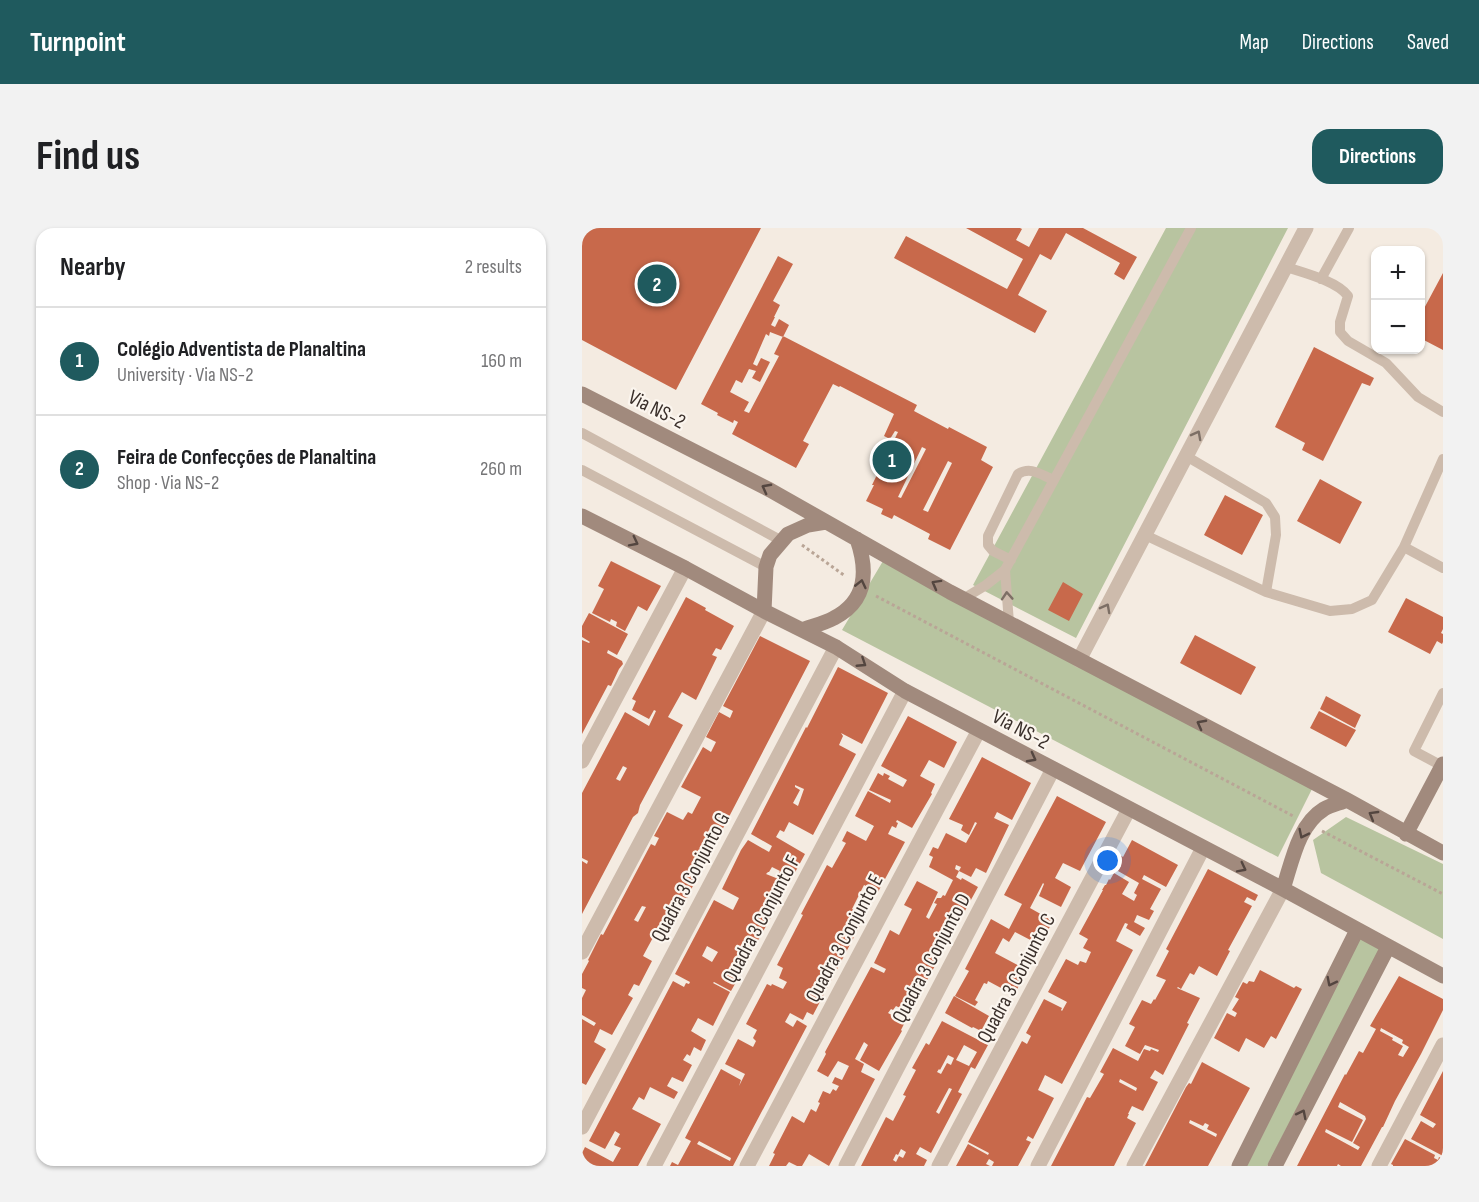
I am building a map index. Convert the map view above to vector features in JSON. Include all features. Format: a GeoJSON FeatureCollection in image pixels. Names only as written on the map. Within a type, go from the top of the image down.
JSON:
{"type":"FeatureCollection","features":[{"type":"Feature","properties":{"kind":"street"},"geometry":{"type":"LineString","coordinates":[[1079,660],[1306,228]]}},
{"type":"Feature","properties":{"kind":"street","name":"Via NS-2"},"geometry":{"type":"LineString","coordinates":[[582,394],[770,490],[1009,623],[1347,800],[1443,853]]}},
{"type":"Feature","properties":{"kind":"street","name":"Via NS-2"},"geometry":{"type":"LineString","coordinates":[[582,516],[836,647],[905,691],[1283,889],[1443,976]]}},
{"type":"Feature","properties":{"kind":"street"},"geometry":{"type":"LineString","coordinates":[[582,952],[764,611],[766,567],[770,555],[785,537],[808,525],[826,522]]}},
{"type":"Feature","properties":{"kind":"street"},"geometry":{"type":"LineString","coordinates":[[802,630],[834,619],[852,606],[862,588],[863,570],[857,539]]}},
{"type":"Feature","properties":{"kind":"street"},"geometry":{"type":"LineString","coordinates":[[582,761],[685,568]]}},
{"type":"Feature","properties":{"kind":"street","name":"Quadra 3 Conjunto G"},"geometry":{"type":"LineString","coordinates":[[582,1127],[836,647]]}},
{"type":"Feature","properties":{"kind":"street","name":"Quadra 3 Conjunto F"},"geometry":{"type":"LineString","coordinates":[[654,1166],[905,691]]}},
{"type":"Feature","properties":{"kind":"street","name":"Quadra 3 Conjunto E"},"geometry":{"type":"LineString","coordinates":[[747,1166],[979,730]]}},
{"type":"Feature","properties":{"kind":"street"},"geometry":{"type":"LineString","coordinates":[[1406,834],[1442,765]]}},
{"type":"Feature","properties":{"kind":"street","name":"Quadra 3 Conjunto D"},"geometry":{"type":"LineString","coordinates":[[846,1166],[1053,769]]}},
{"type":"Feature","properties":{"kind":"street"},"geometry":{"type":"LineString","coordinates":[[1134,1166],[1283,889],[1298,843],[1308,824],[1324,809],[1347,800]]}},
{"type":"Feature","properties":{"kind":"street","name":"Quadra 3 Conjunto C"},"geometry":{"type":"LineString","coordinates":[[939,1166],[1129,809]]}},
{"type":"Feature","properties":{"kind":"street"},"geometry":{"type":"LineString","coordinates":[[1038,1166],[1203,848]]}},
{"type":"Feature","properties":{"kind":"street"},"geometry":{"type":"LineString","coordinates":[[1239,1166],[1357,930]]}},
{"type":"Feature","properties":{"kind":"street"},"geometry":{"type":"LineString","coordinates":[[1275,1166],[1388,946]]}},
{"type":"Feature","properties":{"kind":"street"},"geometry":{"type":"LineString","coordinates":[[1379,1166],[1443,1045]]}},
{"type":"Feature","properties":{"kind":"lane"},"geometry":{"type":"LineString","coordinates":[[963,598],[986,585],[1008,565],[1191,228]]}},
{"type":"Feature","properties":{"kind":"lane"},"geometry":{"type":"LineString","coordinates":[[1321,279],[1349,228]]}},
{"type":"Feature","properties":{"kind":"lane"},"geometry":{"type":"LineString","coordinates":[[1286,267],[1344,290],[1348,296],[1340,322],[1340,332],[1348,341],[1386,363],[1418,397],[1443,412]]}},
{"type":"Feature","properties":{"kind":"lane"},"geometry":{"type":"LineString","coordinates":[[582,433],[785,537]]}},
{"type":"Feature","properties":{"kind":"lane"},"geometry":{"type":"LineString","coordinates":[[1186,456],[1266,503],[1275,517],[1276,535],[1266,592]]}},
{"type":"Feature","properties":{"kind":"lane"},"geometry":{"type":"LineString","coordinates":[[1145,535],[1266,592],[1330,611],[1352,609],[1372,600],[1404,547],[1443,459]]}},
{"type":"Feature","properties":{"kind":"lane"},"geometry":{"type":"LineString","coordinates":[[582,470],[766,567]]}},
{"type":"Feature","properties":{"kind":"lane"},"geometry":{"type":"LineString","coordinates":[[1009,623],[1008,565],[988,545],[988,536],[1018,474],[1029,470],[1054,480]]}},
{"type":"Feature","properties":{"kind":"lane"},"geometry":{"type":"LineString","coordinates":[[1404,547],[1443,568]]}},
{"type":"Feature","properties":{"kind":"lane"},"geometry":{"type":"LineString","coordinates":[[1442,765],[1414,751],[1443,693]]}},
{"type":"Feature","properties":{"kind":"path"},"geometry":{"type":"LineString","coordinates":[[785,537],[862,588],[1443,894]]}},
{"type":"Feature","properties":{"kind":"green space"},"geometry":{"type":"Polygon","coordinates":[[[1166,228],[1288,228],[1076,638],[973,585],[1166,228]]]}},
{"type":"Feature","properties":{"kind":"green space"},"geometry":{"type":"Polygon","coordinates":[[[883,561],[1312,789],[1278,857],[842,630],[883,561]]]}},
{"type":"Feature","properties":{"kind":"green space"},"geometry":{"type":"Polygon","coordinates":[[[1346,817],[1443,864],[1443,939],[1321,873],[1313,840],[1346,817]]]}},
{"type":"Feature","properties":{"kind":"green space"},"geometry":{"type":"Polygon","coordinates":[[[1360,938],[1380,948],[1267,1166],[1246,1166],[1360,938]]]}},
{"type":"Feature","properties":{"kind":"building"},"geometry":{"type":"Polygon","coordinates":[[[582,228],[761,228],[676,390],[582,340],[582,228]]]}},
{"type":"Feature","properties":{"kind":"building"},"geometry":{"type":"Polygon","coordinates":[[[966,228],[1020,228],[1022,229],[1016,240],[1029,247],[1039,228],[1083,228],[1137,257],[1124,280],[1114,274],[1120,263],[1066,233],[1051,260],[1040,254],[1018,295],[1047,311],[1035,333],[894,258],[906,236],[1007,289],[1023,259],[966,228]]]}},
{"type":"Feature","properties":{"kind":"building"},"geometry":{"type":"Polygon","coordinates":[[[778,256],[793,264],[773,301],[780,305],[771,325],[775,327],[779,319],[789,325],[783,336],[917,405],[914,411],[987,447],[981,460],[993,467],[950,550],[928,539],[930,534],[894,515],[892,519],[881,514],[883,509],[866,501],[898,432],[895,431],[890,439],[884,436],[894,414],[833,384],[803,441],[809,444],[796,468],[732,434],[738,422],[734,420],[733,423],[701,404],[778,256]],[[770,332],[769,336],[766,334],[753,364],[757,366],[761,358],[770,362],[760,382],[752,378],[756,371],[749,369],[742,383],[736,380],[730,392],[749,402],[744,411],[749,413],[779,356],[774,354],[783,337],[770,332]],[[922,447],[898,497],[901,498],[926,449],[922,447]],[[948,461],[923,510],[928,512],[952,463],[948,461]]]}},
{"type":"Feature","properties":{"kind":"building"},"geometry":{"type":"Polygon","coordinates":[[[1443,273],[1443,350],[1425,341],[1425,307],[1443,273]]]}},
{"type":"Feature","properties":{"kind":"building"},"geometry":{"type":"Polygon","coordinates":[[[1314,347],[1374,378],[1370,386],[1362,383],[1323,461],[1302,450],[1305,443],[1275,427],[1314,347]]]}},
{"type":"Feature","properties":{"kind":"building"},"geometry":{"type":"Polygon","coordinates":[[[1320,479],[1362,502],[1340,544],[1297,521],[1320,479]]]}},
{"type":"Feature","properties":{"kind":"building"},"geometry":{"type":"Polygon","coordinates":[[[1225,495],[1263,515],[1242,555],[1204,535],[1225,495]]]}},
{"type":"Feature","properties":{"kind":"building"},"geometry":{"type":"Polygon","coordinates":[[[611,561],[661,586],[647,611],[638,606],[625,631],[616,626],[617,622],[611,619],[610,622],[592,613],[604,589],[598,586],[611,561]]]}},
{"type":"Feature","properties":{"kind":"building"},"geometry":{"type":"Polygon","coordinates":[[[1063,582],[1083,594],[1069,621],[1048,610],[1063,582]]]}},
{"type":"Feature","properties":{"kind":"building"},"geometry":{"type":"Polygon","coordinates":[[[686,597],[734,626],[721,650],[716,648],[712,655],[717,657],[696,700],[682,692],[668,717],[683,725],[582,914],[582,861],[587,864],[588,861],[582,858],[582,793],[625,712],[649,726],[656,711],[654,710],[649,719],[632,710],[636,701],[632,699],[686,597]],[[623,766],[616,779],[620,781],[627,768],[623,766]]]}},
{"type":"Feature","properties":{"kind":"building"},"geometry":{"type":"Polygon","coordinates":[[[1406,598],[1443,617],[1441,633],[1443,642],[1442,644],[1437,641],[1430,654],[1388,632],[1406,598]]]}},
{"type":"Feature","properties":{"kind":"building"},"geometry":{"type":"Polygon","coordinates":[[[589,613],[628,634],[617,655],[608,650],[607,653],[622,661],[623,664],[611,686],[608,685],[582,734],[582,640],[590,642],[582,637],[582,626],[589,613]]]}},
{"type":"Feature","properties":{"kind":"building"},"geometry":{"type":"Polygon","coordinates":[[[1195,635],[1256,667],[1241,695],[1180,663],[1195,635]]]}},
{"type":"Feature","properties":{"kind":"building"},"geometry":{"type":"Polygon","coordinates":[[[760,636],[810,661],[718,838],[711,849],[707,846],[705,851],[709,853],[687,898],[676,895],[670,907],[679,912],[665,936],[656,932],[643,956],[652,961],[639,986],[634,984],[628,995],[633,998],[612,1035],[600,1029],[594,1042],[606,1049],[586,1085],[582,1083],[582,1019],[594,1026],[596,1023],[582,1015],[582,998],[586,990],[582,988],[582,974],[601,934],[603,935],[651,844],[655,846],[659,838],[654,836],[667,812],[683,820],[688,812],[692,814],[701,797],[681,787],[703,747],[711,752],[716,742],[706,737],[719,712],[730,718],[733,711],[723,706],[760,636]],[[642,906],[634,920],[638,922],[646,907],[642,906]]]}},
{"type":"Feature","properties":{"kind":"building"},"geometry":{"type":"Polygon","coordinates":[[[838,667],[888,693],[862,744],[841,733],[843,736],[839,745],[856,754],[813,835],[789,822],[784,832],[780,830],[776,837],[805,854],[731,991],[713,983],[730,992],[713,1026],[698,1018],[691,1031],[706,1040],[701,1051],[694,1047],[690,1056],[687,1054],[683,1060],[692,1065],[683,1082],[672,1077],[667,1086],[678,1092],[674,1099],[650,1087],[644,1100],[639,1097],[632,1109],[661,1124],[638,1166],[582,1166],[582,1153],[585,1147],[613,1162],[621,1148],[614,1145],[620,1134],[615,1131],[605,1149],[589,1141],[673,981],[684,987],[686,983],[689,984],[690,982],[675,974],[714,900],[733,910],[739,898],[722,889],[741,850],[748,840],[769,852],[772,846],[751,834],[838,667]],[[795,785],[800,790],[793,803],[798,806],[804,789],[795,785]],[[772,867],[766,874],[776,878],[780,871],[772,867]],[[707,946],[702,956],[712,962],[718,952],[707,946]]]}},
{"type":"Feature","properties":{"kind":"building"},"geometry":{"type":"Polygon","coordinates":[[[1326,696],[1361,715],[1355,728],[1320,709],[1326,696]]]}},
{"type":"Feature","properties":{"kind":"building"},"geometry":{"type":"Polygon","coordinates":[[[1319,711],[1356,730],[1346,747],[1310,728],[1319,711]]]}},
{"type":"Feature","properties":{"kind":"building"},"geometry":{"type":"Polygon","coordinates":[[[908,716],[957,742],[944,768],[929,760],[920,776],[935,784],[932,794],[912,828],[897,820],[896,828],[892,826],[888,834],[905,842],[878,892],[864,885],[852,909],[865,916],[813,1015],[807,1012],[803,1020],[790,1013],[785,1022],[793,1027],[797,1020],[807,1026],[733,1166],[670,1166],[672,1162],[678,1165],[691,1141],[685,1138],[721,1069],[741,1080],[739,1086],[745,1074],[725,1064],[738,1039],[753,1047],[756,1041],[753,1038],[757,1030],[746,1024],[767,984],[783,989],[787,982],[779,978],[783,968],[777,965],[827,865],[832,868],[846,843],[842,841],[847,831],[866,841],[874,826],[855,816],[868,791],[890,803],[891,800],[869,790],[878,773],[890,776],[888,779],[903,787],[907,780],[881,766],[908,716]],[[699,1141],[697,1144],[730,1161],[731,1158],[699,1141]]]}},
{"type":"Feature","properties":{"kind":"building"},"geometry":{"type":"Polygon","coordinates":[[[982,757],[1031,783],[1012,820],[997,812],[994,818],[1009,825],[986,873],[976,868],[971,877],[959,871],[956,877],[978,887],[913,1006],[904,1001],[900,1008],[896,1006],[888,1013],[905,1022],[879,1071],[860,1060],[868,1045],[864,1042],[855,1059],[864,1064],[861,1072],[875,1079],[829,1166],[809,1154],[802,1166],[789,1162],[786,1166],[769,1166],[792,1116],[804,1123],[811,1109],[816,1112],[823,1091],[830,1094],[839,1086],[832,1083],[835,1077],[842,1080],[849,1066],[838,1061],[828,1077],[817,1071],[871,967],[884,973],[886,969],[874,963],[890,930],[899,935],[912,909],[904,905],[917,881],[938,892],[926,917],[929,919],[937,904],[934,903],[937,898],[945,896],[953,880],[929,867],[933,857],[929,855],[933,847],[938,849],[946,833],[966,843],[977,823],[975,822],[969,835],[961,830],[963,825],[949,819],[982,757]]]}},
{"type":"Feature","properties":{"kind":"building"},"geometry":{"type":"Polygon","coordinates":[[[1057,796],[1106,822],[1080,871],[1063,863],[1055,878],[1071,887],[1061,907],[1039,896],[1043,883],[1030,908],[1053,921],[1040,945],[1015,932],[1009,942],[1003,938],[995,953],[1027,970],[1014,995],[988,981],[987,984],[984,983],[975,1000],[978,1002],[975,1006],[955,996],[969,971],[965,969],[991,919],[1009,929],[1022,904],[1004,895],[1057,796]]]}},
{"type":"Feature","properties":{"kind":"building"},"geometry":{"type":"Polygon","coordinates":[[[1132,840],[1178,865],[1166,887],[1144,875],[1142,879],[1161,889],[1150,909],[1154,911],[1149,920],[1137,915],[1134,922],[1145,928],[1140,936],[1126,928],[1128,924],[1125,923],[1116,941],[1133,950],[1062,1084],[1045,1075],[1038,1090],[1054,1098],[1033,1139],[1028,1136],[1026,1140],[1031,1142],[1018,1166],[992,1166],[994,1162],[989,1159],[986,1164],[990,1166],[956,1166],[968,1144],[988,1155],[989,1153],[968,1142],[1022,1041],[1027,1044],[1031,1036],[1026,1033],[1044,999],[1062,1008],[1062,1011],[1067,1002],[1048,992],[1066,959],[1078,965],[1080,961],[1086,963],[1091,952],[1083,948],[1088,939],[1079,934],[1102,890],[1114,873],[1129,882],[1122,894],[1134,901],[1137,895],[1134,893],[1139,883],[1118,871],[1121,866],[1116,864],[1120,855],[1123,857],[1132,840]]]}},
{"type":"Feature","properties":{"kind":"building"},"geometry":{"type":"Polygon","coordinates":[[[1208,869],[1258,895],[1255,901],[1247,897],[1244,902],[1252,906],[1217,976],[1199,966],[1194,975],[1190,973],[1181,989],[1177,988],[1200,998],[1163,1075],[1155,1070],[1150,1078],[1158,1082],[1143,1111],[1132,1106],[1127,1118],[1136,1123],[1114,1166],[1051,1166],[1087,1097],[1090,1098],[1104,1074],[1100,1072],[1113,1048],[1138,1061],[1144,1049],[1158,1052],[1159,1050],[1145,1045],[1140,1054],[1125,1046],[1135,1027],[1129,1024],[1142,1000],[1151,1004],[1166,980],[1156,976],[1169,951],[1166,949],[1208,869]],[[1120,1079],[1119,1082],[1136,1091],[1137,1088],[1120,1079]]]}},
{"type":"Feature","properties":{"kind":"building"},"geometry":{"type":"Polygon","coordinates":[[[1260,970],[1294,988],[1296,986],[1302,989],[1276,1039],[1271,1036],[1264,1048],[1246,1038],[1239,1052],[1214,1038],[1227,1013],[1235,1017],[1237,1013],[1232,1010],[1239,999],[1235,997],[1243,982],[1247,984],[1249,981],[1254,982],[1260,970]]]}},
{"type":"Feature","properties":{"kind":"building"},"geometry":{"type":"Polygon","coordinates":[[[1399,976],[1443,999],[1443,1010],[1361,1166],[1338,1164],[1337,1166],[1297,1166],[1345,1074],[1359,1051],[1363,1053],[1376,1029],[1370,1026],[1399,976]],[[1381,1028],[1380,1031],[1403,1046],[1398,1055],[1403,1057],[1409,1047],[1402,1043],[1403,1040],[1381,1028]],[[1340,1102],[1338,1107],[1363,1120],[1352,1142],[1326,1129],[1325,1132],[1358,1150],[1360,1147],[1353,1143],[1366,1119],[1365,1116],[1340,1102]]]}},
{"type":"Feature","properties":{"kind":"building"},"geometry":{"type":"Polygon","coordinates":[[[954,996],[989,1016],[981,1031],[945,1013],[954,996]]]}},
{"type":"Feature","properties":{"kind":"building"},"geometry":{"type":"Polygon","coordinates":[[[942,1021],[988,1045],[975,1069],[971,1067],[958,1092],[962,1094],[931,1153],[920,1147],[916,1154],[927,1160],[924,1166],[861,1166],[886,1117],[893,1121],[916,1070],[912,1068],[926,1043],[929,1045],[942,1021]],[[964,1045],[956,1060],[969,1066],[977,1052],[964,1045]],[[948,1055],[937,1072],[941,1074],[947,1063],[951,1065],[954,1058],[948,1055]],[[949,1088],[936,1112],[939,1114],[952,1089],[949,1088]],[[901,1149],[898,1155],[896,1154],[893,1160],[896,1162],[899,1156],[903,1158],[906,1152],[901,1149]]]}},
{"type":"Feature","properties":{"kind":"building"},"geometry":{"type":"Polygon","coordinates":[[[1202,1062],[1250,1088],[1208,1166],[1145,1166],[1186,1087],[1189,1083],[1191,1084],[1202,1062]],[[1190,1120],[1189,1123],[1216,1137],[1217,1134],[1207,1129],[1209,1125],[1205,1123],[1203,1126],[1190,1120]]]}},
{"type":"Feature","properties":{"kind":"building"},"geometry":{"type":"Polygon","coordinates":[[[1443,1071],[1443,1156],[1411,1139],[1421,1121],[1433,1128],[1436,1124],[1420,1115],[1443,1071]]]}},
{"type":"Feature","properties":{"kind":"building"},"geometry":{"type":"Polygon","coordinates":[[[1405,1139],[1435,1155],[1434,1158],[1443,1159],[1443,1166],[1393,1166],[1391,1164],[1405,1139]]]}},
{"type":"Feature","properties":{"kind":"place","name":"Feira de Confecções de Planaltina"},"geometry":{"type":"Point","coordinates":[657,284]}},
{"type":"Feature","properties":{"kind":"place","name":"Colégio Adventista de Planaltina"},"geometry":{"type":"Point","coordinates":[892,460]}}]}
